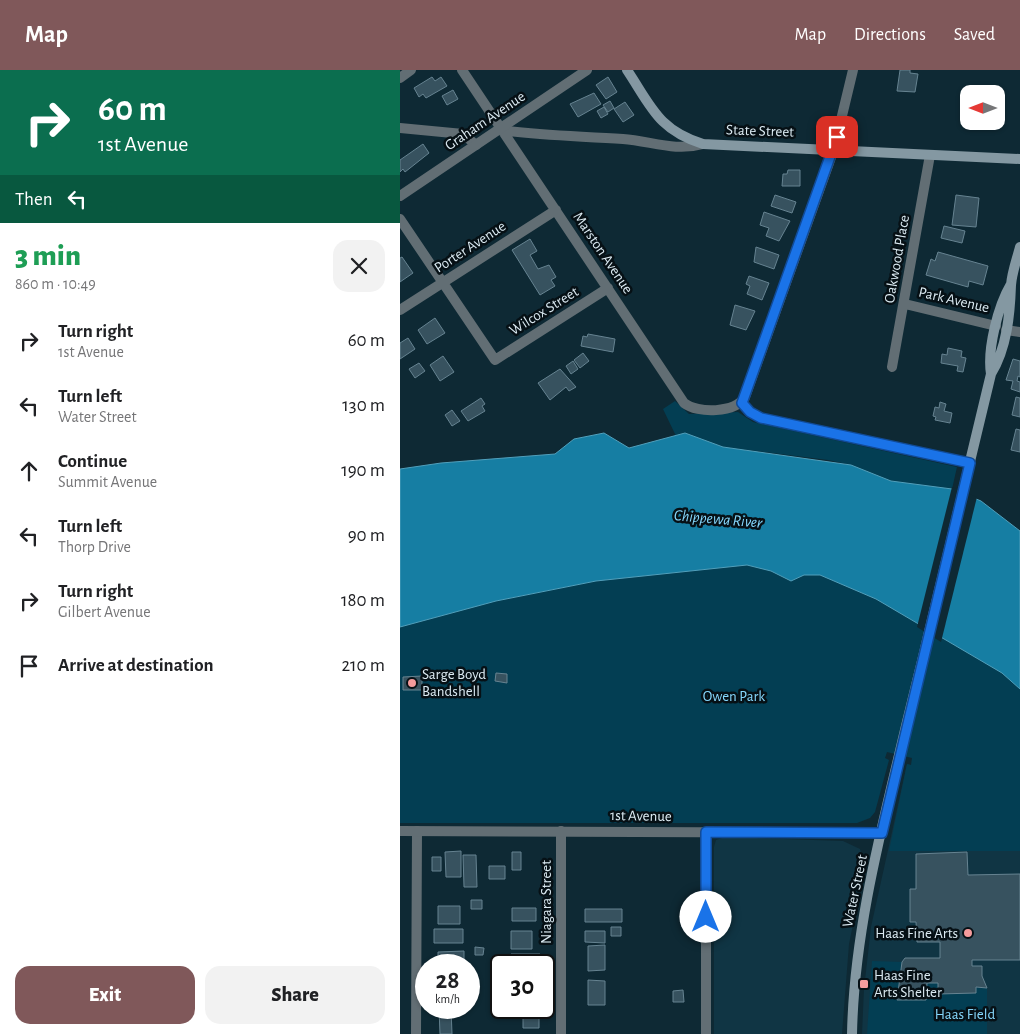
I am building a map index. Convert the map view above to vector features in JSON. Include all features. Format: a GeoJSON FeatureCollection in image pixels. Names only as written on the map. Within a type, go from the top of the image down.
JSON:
{"type":"FeatureCollection","features":[{"type":"Feature","properties":{"kind":"main road"},"geometry":{"type":"LineString","coordinates":[[627,70],[666,126],[687,139],[703,144]]}},
{"type":"Feature","properties":{"kind":"main road","name":"State Street"},"geometry":{"type":"LineString","coordinates":[[703,144],[1020,159]]}},
{"type":"Feature","properties":{"kind":"main road","name":"Water Street"},"geometry":{"type":"LineString","coordinates":[[852,1034],[853,987],[858,953],[882,833],[991,374],[998,362],[1002,298],[1011,283],[1020,247]]}},
{"type":"Feature","properties":{"kind":"street"},"geometry":{"type":"LineString","coordinates":[[400,78],[411,70]]}},
{"type":"Feature","properties":{"kind":"street","name":"Marston Avenue"},"geometry":{"type":"LineString","coordinates":[[462,70],[500,130],[556,210],[684,403],[700,410],[730,408],[742,403]]}},
{"type":"Feature","properties":{"kind":"street","name":"Graham Avenue"},"geometry":{"type":"LineString","coordinates":[[400,196],[587,70]]}},
{"type":"Feature","properties":{"kind":"street"},"geometry":{"type":"LineString","coordinates":[[853,70],[834,149],[742,403],[750,412],[761,418],[969,467]]}},
{"type":"Feature","properties":{"kind":"street"},"geometry":{"type":"LineString","coordinates":[[400,128],[464,134],[476,145]]}},
{"type":"Feature","properties":{"kind":"street","name":"State Street"},"geometry":{"type":"LineString","coordinates":[[500,130],[531,134],[624,139],[676,147],[690,147],[703,144]]}},
{"type":"Feature","properties":{"kind":"street","name":"Oakwood Place"},"geometry":{"type":"LineString","coordinates":[[892,367],[905,304],[930,155]]}},
{"type":"Feature","properties":{"kind":"street","name":"Porter Avenue"},"geometry":{"type":"LineString","coordinates":[[400,310],[556,210]]}},
{"type":"Feature","properties":{"kind":"street"},"geometry":{"type":"LineString","coordinates":[[400,219],[443,282]]}},
{"type":"Feature","properties":{"kind":"street","name":"Wilcox Street"},"geometry":{"type":"LineString","coordinates":[[443,282],[495,360],[608,288]]}},
{"type":"Feature","properties":{"kind":"street","name":"Park Avenue"},"geometry":{"type":"LineString","coordinates":[[905,304],[1020,332]]}},
{"type":"Feature","properties":{"kind":"street"},"geometry":{"type":"LineString","coordinates":[[416,1034],[417,830]]}},
{"type":"Feature","properties":{"kind":"street","name":"1st Avenue"},"geometry":{"type":"LineString","coordinates":[[400,831],[561,830],[882,833]]}},
{"type":"Feature","properties":{"kind":"street","name":"Niagara Street"},"geometry":{"type":"LineString","coordinates":[[561,830],[561,1034]]}},
{"type":"Feature","properties":{"kind":"street"},"geometry":{"type":"LineString","coordinates":[[706,832],[706,1034]]}},
{"type":"Feature","properties":{"kind":"shaded area"},"geometry":{"type":"Polygon","coordinates":[[[1020,689],[1020,1034],[862,1034],[864,989],[871,927],[907,764],[911,765],[1020,689]]]}},
{"type":"Feature","properties":{"kind":"shaded area"},"geometry":{"type":"Polygon","coordinates":[[[725,837],[843,841],[860,849],[865,865],[849,944],[842,1034],[714,1034],[714,847],[716,840],[725,837]]]}},
{"type":"Feature","properties":{"kind":"green space"},"geometry":{"type":"Polygon","coordinates":[[[675,401],[689,414],[738,412],[753,422],[957,467],[952,489],[891,481],[851,465],[828,460],[723,447],[685,433],[676,436],[663,409],[675,401]]]}},
{"type":"Feature","properties":{"kind":"green space","name":"Owen Park"},"geometry":{"type":"Polygon","coordinates":[[[747,565],[771,571],[790,581],[804,575],[820,575],[876,599],[1002,673],[1020,689],[1020,851],[889,851],[907,764],[911,765],[912,758],[887,752],[885,758],[889,760],[875,812],[870,818],[857,823],[400,823],[400,627],[496,601],[596,581],[747,565]]]}},
{"type":"Feature","properties":{"kind":"green space","name":"Haas Field"},"geometry":{"type":"Polygon","coordinates":[[[872,961],[902,962],[897,1000],[926,1000],[927,983],[938,983],[939,994],[975,993],[976,987],[987,988],[987,1034],[867,1034],[872,961]]]}},
{"type":"Feature","properties":{"kind":"water","name":"Chippewa River"},"geometry":{"type":"Polygon","coordinates":[[[604,433],[629,448],[685,433],[723,447],[851,465],[891,481],[952,489],[981,501],[1020,531],[1020,689],[1002,673],[876,599],[820,575],[804,575],[791,581],[771,571],[747,565],[596,581],[496,601],[400,627],[400,469],[441,463],[555,454],[574,439],[604,433]]]}},
{"type":"Feature","properties":{"kind":"pier"},"geometry":{"type":"Polygon","coordinates":[[[952,487],[977,497],[941,642],[917,627],[952,487]]]}},
{"type":"Feature","properties":{"kind":"building"},"geometry":{"type":"Polygon","coordinates":[[[900,70],[910,70],[910,73],[918,74],[915,92],[897,91],[900,70]]]}},
{"type":"Feature","properties":{"kind":"building"},"geometry":{"type":"Polygon","coordinates":[[[432,77],[435,81],[441,77],[447,86],[426,98],[423,94],[419,97],[414,88],[432,77]]]}},
{"type":"Feature","properties":{"kind":"building"},"geometry":{"type":"Polygon","coordinates":[[[608,77],[617,92],[606,99],[596,85],[608,77]]]}},
{"type":"Feature","properties":{"kind":"building"},"geometry":{"type":"Polygon","coordinates":[[[453,90],[458,99],[447,105],[442,96],[453,90]]]}},
{"type":"Feature","properties":{"kind":"building"},"geometry":{"type":"Polygon","coordinates":[[[594,93],[601,104],[578,117],[570,104],[594,93]]]}},
{"type":"Feature","properties":{"kind":"building"},"geometry":{"type":"Polygon","coordinates":[[[610,101],[614,108],[608,112],[603,105],[610,101]]]}},
{"type":"Feature","properties":{"kind":"building"},"geometry":{"type":"Polygon","coordinates":[[[625,102],[634,115],[623,122],[614,109],[625,102]]]}},
{"type":"Feature","properties":{"kind":"building"},"geometry":{"type":"Polygon","coordinates":[[[604,107],[608,114],[601,118],[597,111],[604,107]]]}},
{"type":"Feature","properties":{"kind":"building"},"geometry":{"type":"Polygon","coordinates":[[[423,144],[429,153],[405,172],[403,169],[400,172],[400,160],[423,144]]]}},
{"type":"Feature","properties":{"kind":"building"},"geometry":{"type":"Polygon","coordinates":[[[788,170],[800,170],[800,186],[782,186],[783,174],[787,174],[788,170]]]}},
{"type":"Feature","properties":{"kind":"building"},"geometry":{"type":"Polygon","coordinates":[[[775,195],[796,202],[792,213],[771,206],[775,195]]]}},
{"type":"Feature","properties":{"kind":"building"},"geometry":{"type":"Polygon","coordinates":[[[956,195],[979,198],[976,227],[952,225],[956,195]]]}},
{"type":"Feature","properties":{"kind":"building"},"geometry":{"type":"Polygon","coordinates":[[[764,212],[790,221],[779,241],[766,236],[769,228],[760,225],[764,212]]]}},
{"type":"Feature","properties":{"kind":"building"},"geometry":{"type":"Polygon","coordinates":[[[944,226],[965,231],[962,243],[941,238],[944,226]]]}},
{"type":"Feature","properties":{"kind":"building"},"geometry":{"type":"Polygon","coordinates":[[[530,239],[537,251],[530,255],[538,269],[549,265],[556,277],[551,280],[555,286],[540,295],[512,250],[530,239]]]}},
{"type":"Feature","properties":{"kind":"building"},"geometry":{"type":"Polygon","coordinates":[[[756,247],[779,255],[774,269],[754,262],[756,247]]]}},
{"type":"Feature","properties":{"kind":"building"},"geometry":{"type":"Polygon","coordinates":[[[938,252],[988,266],[983,285],[969,281],[968,287],[926,275],[931,259],[935,261],[938,252]]]}},
{"type":"Feature","properties":{"kind":"building"},"geometry":{"type":"Polygon","coordinates":[[[402,257],[413,273],[400,282],[400,258],[402,257]]]}},
{"type":"Feature","properties":{"kind":"building"},"geometry":{"type":"Polygon","coordinates":[[[749,276],[769,283],[762,300],[747,294],[750,286],[746,284],[749,276]]]}},
{"type":"Feature","properties":{"kind":"building"},"geometry":{"type":"Polygon","coordinates":[[[735,305],[755,311],[746,330],[730,325],[735,305]]]}},
{"type":"Feature","properties":{"kind":"building"},"geometry":{"type":"Polygon","coordinates":[[[435,318],[445,333],[427,344],[418,330],[435,318]]]}},
{"type":"Feature","properties":{"kind":"building"},"geometry":{"type":"Polygon","coordinates":[[[588,334],[615,339],[613,352],[581,346],[583,336],[587,337],[588,334]]]}},
{"type":"Feature","properties":{"kind":"building"},"geometry":{"type":"Polygon","coordinates":[[[408,338],[415,349],[400,359],[400,343],[408,338]]]}},
{"type":"Feature","properties":{"kind":"building"},"geometry":{"type":"Polygon","coordinates":[[[948,348],[962,351],[961,357],[966,358],[963,372],[957,371],[958,366],[941,363],[942,354],[947,355],[948,348]]]}},
{"type":"Feature","properties":{"kind":"building"},"geometry":{"type":"Polygon","coordinates":[[[583,353],[589,361],[580,368],[574,360],[583,353]]]}},
{"type":"Feature","properties":{"kind":"building"},"geometry":{"type":"Polygon","coordinates":[[[443,356],[454,372],[440,381],[430,365],[443,356]]]}},
{"type":"Feature","properties":{"kind":"building"},"geometry":{"type":"Polygon","coordinates":[[[1013,359],[1020,361],[1020,377],[1018,376],[1017,381],[1020,382],[1020,392],[1011,389],[1013,381],[1006,380],[1013,359]]]}},
{"type":"Feature","properties":{"kind":"building"},"geometry":{"type":"Polygon","coordinates":[[[573,361],[578,369],[571,374],[566,366],[573,361]]]}},
{"type":"Feature","properties":{"kind":"building"},"geometry":{"type":"Polygon","coordinates":[[[419,363],[425,371],[415,378],[409,369],[419,363]]]}},
{"type":"Feature","properties":{"kind":"building"},"geometry":{"type":"Polygon","coordinates":[[[560,369],[576,387],[569,391],[566,387],[550,400],[538,383],[560,369]]]}},
{"type":"Feature","properties":{"kind":"building"},"geometry":{"type":"Polygon","coordinates":[[[1016,397],[1020,398],[1020,417],[1012,415],[1016,397]]]}},
{"type":"Feature","properties":{"kind":"building"},"geometry":{"type":"Polygon","coordinates":[[[481,398],[485,404],[482,406],[485,411],[468,421],[461,411],[481,398]]]}},
{"type":"Feature","properties":{"kind":"building"},"geometry":{"type":"Polygon","coordinates":[[[940,402],[946,404],[944,411],[952,413],[950,423],[935,420],[936,417],[933,416],[935,407],[939,408],[940,402]]]}},
{"type":"Feature","properties":{"kind":"building"},"geometry":{"type":"Polygon","coordinates":[[[452,410],[460,421],[452,426],[445,415],[452,410]]]}},
{"type":"Feature","properties":{"kind":"building"},"geometry":{"type":"Polygon","coordinates":[[[1016,429],[1020,430],[1020,452],[1011,450],[1016,429]]]}},
{"type":"Feature","properties":{"kind":"building"},"geometry":{"type":"Polygon","coordinates":[[[496,673],[507,674],[507,683],[495,681],[496,673]]]}},
{"type":"Feature","properties":{"kind":"building","name":"Sarge Boyd Bandshell"},"geometry":{"type":"Polygon","coordinates":[[[422,676],[422,690],[403,690],[403,677],[422,676]]]}},
{"type":"Feature","properties":{"kind":"building"},"geometry":{"type":"Polygon","coordinates":[[[461,851],[461,877],[446,877],[445,852],[461,851]]]}},
{"type":"Feature","properties":{"kind":"building"},"geometry":{"type":"Polygon","coordinates":[[[512,852],[521,852],[521,870],[512,870],[512,852]]]}},
{"type":"Feature","properties":{"kind":"building","name":"Haas Fine Arts"},"geometry":{"type":"Polygon","coordinates":[[[967,852],[968,875],[1020,874],[1020,960],[972,960],[972,966],[982,966],[982,976],[987,988],[976,987],[976,993],[938,994],[938,983],[927,983],[926,1000],[897,1000],[902,962],[905,958],[940,958],[940,942],[917,942],[916,922],[910,922],[910,889],[916,889],[916,854],[967,852]]]}},
{"type":"Feature","properties":{"kind":"building"},"geometry":{"type":"Polygon","coordinates":[[[463,855],[476,855],[477,887],[464,887],[463,855]]]}},
{"type":"Feature","properties":{"kind":"building"},"geometry":{"type":"Polygon","coordinates":[[[432,857],[441,857],[441,871],[432,871],[432,857]]]}},
{"type":"Feature","properties":{"kind":"building"},"geometry":{"type":"Polygon","coordinates":[[[489,866],[505,866],[505,879],[489,879],[489,866]]]}},
{"type":"Feature","properties":{"kind":"building"},"geometry":{"type":"Polygon","coordinates":[[[471,900],[482,900],[482,909],[471,909],[471,900]]]}},
{"type":"Feature","properties":{"kind":"building"},"geometry":{"type":"Polygon","coordinates":[[[438,906],[460,906],[460,924],[438,924],[438,906]]]}},
{"type":"Feature","properties":{"kind":"building"},"geometry":{"type":"Polygon","coordinates":[[[512,908],[536,908],[536,921],[512,921],[512,908]]]}},
{"type":"Feature","properties":{"kind":"building"},"geometry":{"type":"Polygon","coordinates":[[[585,909],[622,909],[622,922],[585,922],[585,909]]]}},
{"type":"Feature","properties":{"kind":"building"},"geometry":{"type":"Polygon","coordinates":[[[611,927],[621,927],[621,936],[611,936],[611,927]]]}},
{"type":"Feature","properties":{"kind":"building"},"geometry":{"type":"Polygon","coordinates":[[[434,929],[463,929],[463,943],[434,943],[434,929]]]}},
{"type":"Feature","properties":{"kind":"building"},"geometry":{"type":"Polygon","coordinates":[[[511,931],[532,931],[532,949],[511,949],[511,931]]]}},
{"type":"Feature","properties":{"kind":"building"},"geometry":{"type":"Polygon","coordinates":[[[585,931],[605,931],[605,943],[585,942],[585,931]]]}},
{"type":"Feature","properties":{"kind":"building"},"geometry":{"type":"Polygon","coordinates":[[[605,945],[605,970],[588,971],[588,946],[605,945]]]}},
{"type":"Feature","properties":{"kind":"building"},"geometry":{"type":"Polygon","coordinates":[[[475,947],[484,948],[483,955],[475,954],[475,947]]]}},
{"type":"Feature","properties":{"kind":"building"},"geometry":{"type":"Polygon","coordinates":[[[464,951],[464,954],[438,954],[438,952],[464,951]]]}},
{"type":"Feature","properties":{"kind":"building"},"geometry":{"type":"Polygon","coordinates":[[[588,980],[605,981],[605,1005],[588,1005],[588,980]]]}},
{"type":"Feature","properties":{"kind":"building"},"geometry":{"type":"Polygon","coordinates":[[[683,990],[684,1002],[673,1002],[673,991],[683,990]]]}},
{"type":"Feature","properties":{"kind":"building"},"geometry":{"type":"Polygon","coordinates":[[[439,1019],[451,1019],[452,1034],[440,1034],[439,1019]]]}},
{"type":"Feature","properties":{"kind":"building"},"geometry":{"type":"Polygon","coordinates":[[[523,1019],[539,1019],[539,1028],[523,1028],[523,1019]]]}},
{"type":"Feature","properties":{"kind":"place","name":"Sarge Boyd Bandshell"},"geometry":{"type":"Point","coordinates":[412,683]}},
{"type":"Feature","properties":{"kind":"place","name":"Haas Fine Arts"},"geometry":{"type":"Point","coordinates":[968,933]}},
{"type":"Feature","properties":{"kind":"place","name":"Haas Fine Arts Shelter"},"geometry":{"type":"Point","coordinates":[864,984]}},
{"type":"Feature","properties":{"kind":"route"},"geometry":{"type":"LineString","coordinates":[[706,917],[706,832],[882,833],[970,463],[761,418],[755,416],[742,403],[837,137]]}}]}
